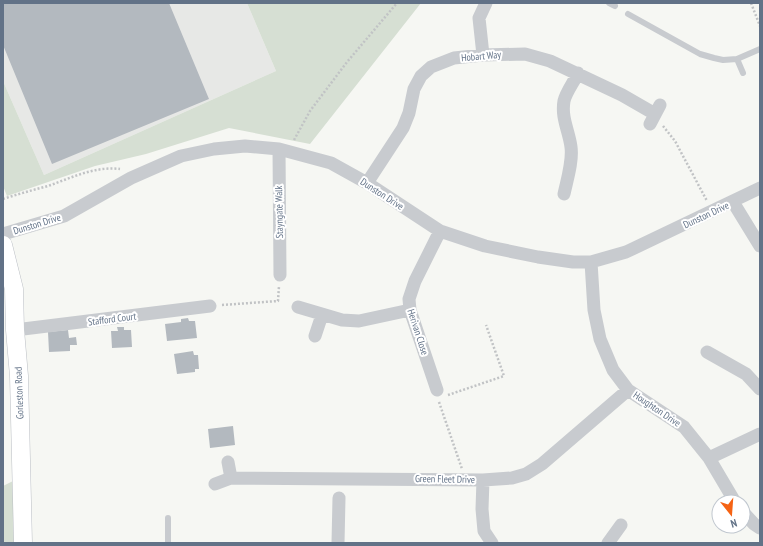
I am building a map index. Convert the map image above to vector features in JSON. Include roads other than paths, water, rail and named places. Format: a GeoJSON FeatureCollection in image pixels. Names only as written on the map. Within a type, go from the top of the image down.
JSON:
{"type":"FeatureCollection","features":[{"type":"Feature","properties":{"kind":"main road","name":"Gorleston Road"},"geometry":{"type":"LineString","coordinates":[[3,245],[14,289],[19,384],[23,543]]}},
{"type":"Feature","properties":{"kind":"street"},"geometry":{"type":"LineString","coordinates":[[483,55],[479,18],[486,3]]}},
{"type":"Feature","properties":{"kind":"street","name":"Hobart Way"},"geometry":{"type":"LineString","coordinates":[[367,184],[403,128],[409,113],[414,89],[421,76],[431,67],[454,58],[483,55],[525,54],[550,61],[622,95],[654,116]]}},
{"type":"Feature","properties":{"kind":"street"},"geometry":{"type":"LineString","coordinates":[[564,194],[570,168],[572,148],[565,124],[563,111],[564,100],[578,73]]}},
{"type":"Feature","properties":{"kind":"street","name":"Dunston Drive"},"geometry":{"type":"LineString","coordinates":[[3,234],[64,216],[131,178],[181,156],[214,149],[245,146],[279,149],[331,163],[367,184],[440,231],[485,246],[538,257],[573,262],[591,262],[626,252],[713,212],[760,188]]}},
{"type":"Feature","properties":{"kind":"street","name":"Stayngate Walk"},"geometry":{"type":"LineString","coordinates":[[279,149],[280,275]]}},
{"type":"Feature","properties":{"kind":"street"},"geometry":{"type":"LineString","coordinates":[[733,202],[760,246]]}},
{"type":"Feature","properties":{"kind":"street","name":"Herivan Close"},"geometry":{"type":"LineString","coordinates":[[438,394],[410,310],[409,299],[415,281],[440,231]]}},
{"type":"Feature","properties":{"kind":"street","name":"Houghton Drive"},"geometry":{"type":"LineString","coordinates":[[591,262],[594,310],[600,339],[613,370],[628,390],[684,427],[709,458],[730,494]]}},
{"type":"Feature","properties":{"kind":"street","name":"Stafford Court"},"geometry":{"type":"LineString","coordinates":[[15,330],[210,306]]}},
{"type":"Feature","properties":{"kind":"street"},"geometry":{"type":"LineString","coordinates":[[298,307],[342,320],[359,321],[410,310]]}},
{"type":"Feature","properties":{"kind":"street"},"geometry":{"type":"LineString","coordinates":[[315,336],[322,315]]}},
{"type":"Feature","properties":{"kind":"street"},"geometry":{"type":"LineString","coordinates":[[706,352],[746,374],[760,389]]}},
{"type":"Feature","properties":{"kind":"street","name":"Green Fleet Drive"},"geometry":{"type":"LineString","coordinates":[[215,484],[231,478],[483,480],[512,478],[526,474],[542,464],[628,390]]}},
{"type":"Feature","properties":{"kind":"street"},"geometry":{"type":"LineString","coordinates":[[709,458],[760,434]]}},
{"type":"Feature","properties":{"kind":"street"},"geometry":{"type":"LineString","coordinates":[[228,462],[231,478]]}},
{"type":"Feature","properties":{"kind":"street"},"geometry":{"type":"LineString","coordinates":[[483,480],[482,509],[484,531],[492,543]]}},
{"type":"Feature","properties":{"kind":"street"},"geometry":{"type":"LineString","coordinates":[[338,543],[339,498]]}},
{"type":"Feature","properties":{"kind":"street"},"geometry":{"type":"LineString","coordinates":[[751,521],[760,528]]}},
{"type":"Feature","properties":{"kind":"street"},"geometry":{"type":"LineString","coordinates":[[608,543],[621,525]]}},
{"type":"Feature","properties":{"kind":"lane"},"geometry":{"type":"LineString","coordinates":[[608,3],[615,6]]}},
{"type":"Feature","properties":{"kind":"lane"},"geometry":{"type":"LineString","coordinates":[[628,14],[700,54],[723,60],[737,59],[760,49]]}},
{"type":"Feature","properties":{"kind":"lane"},"geometry":{"type":"LineString","coordinates":[[737,59],[743,73]]}},
{"type":"Feature","properties":{"kind":"lane"},"geometry":{"type":"LineString","coordinates":[[168,518],[168,543]]}}]}
